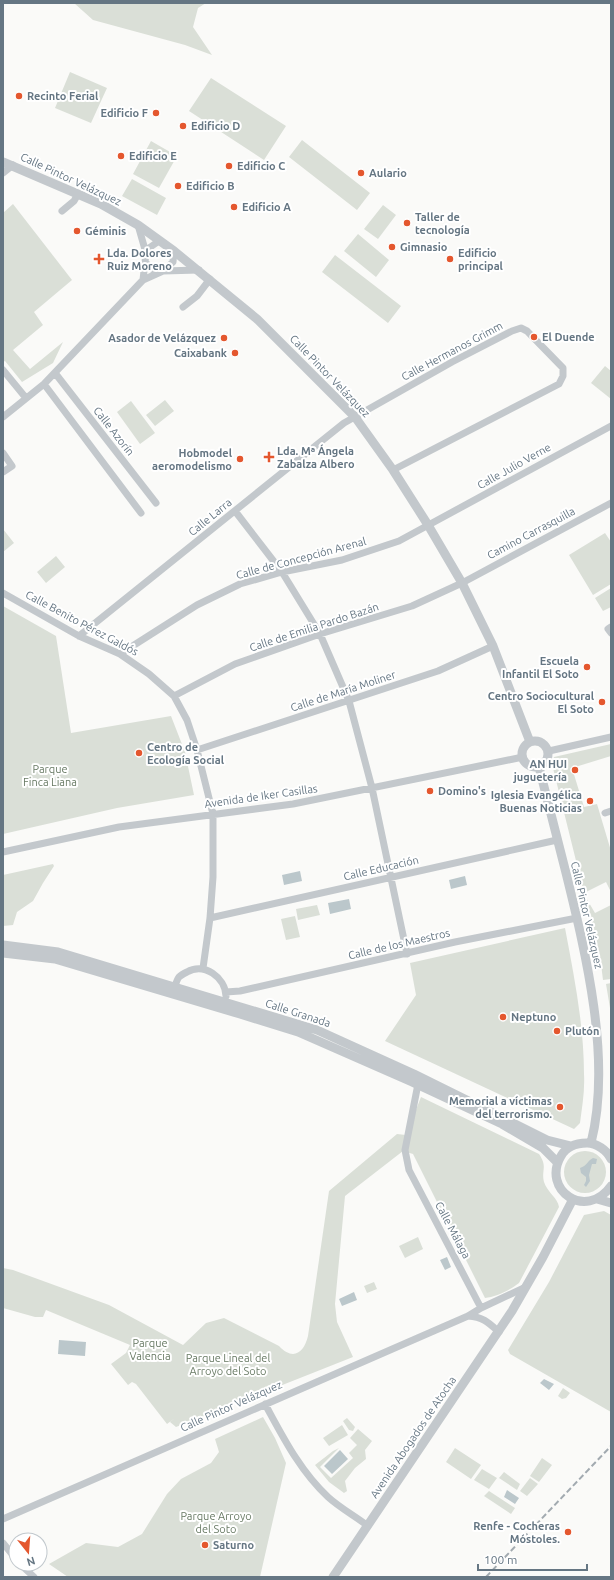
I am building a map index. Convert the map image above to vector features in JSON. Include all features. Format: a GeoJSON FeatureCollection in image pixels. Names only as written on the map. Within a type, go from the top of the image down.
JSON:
{"type":"FeatureCollection","features":[{"type":"Feature","properties":{"kind":"street","name":"Calle Pintor Velázquez"},"geometry":{"type":"LineString","coordinates":[[3,162],[101,204],[138,226],[174,251],[257,319],[354,417],[393,470],[428,525],[462,583],[493,646],[530,742]]}},
{"type":"Feature","properties":{"kind":"street"},"geometry":{"type":"LineString","coordinates":[[3,174],[13,165]]}},
{"type":"Feature","properties":{"kind":"street"},"geometry":{"type":"LineString","coordinates":[[62,210],[74,201],[78,194]]}},
{"type":"Feature","properties":{"kind":"street"},"geometry":{"type":"LineString","coordinates":[[138,226],[146,253],[142,280]]}},
{"type":"Feature","properties":{"kind":"street"},"geometry":{"type":"LineString","coordinates":[[146,253],[149,248],[159,241]]}},
{"type":"Feature","properties":{"kind":"street"},"geometry":{"type":"LineString","coordinates":[[3,416],[44,384],[142,280],[163,271],[172,262],[174,251]]}},
{"type":"Feature","properties":{"kind":"street"},"geometry":{"type":"LineString","coordinates":[[145,262],[152,269],[163,271],[199,270]]}},
{"type":"Feature","properties":{"kind":"street"},"geometry":{"type":"LineString","coordinates":[[183,306],[197,296],[210,279]]}},
{"type":"Feature","properties":{"kind":"street","name":"Calle Hermanos Grimm"},"geometry":{"type":"LineString","coordinates":[[354,417],[512,330],[521,328],[527,331],[563,368],[563,376],[558,384],[393,470]]}},
{"type":"Feature","properties":{"kind":"street"},"geometry":{"type":"LineString","coordinates":[[3,370],[26,398]]}},
{"type":"Feature","properties":{"kind":"street","name":"Calle Azorín"},"geometry":{"type":"LineString","coordinates":[[55,373],[156,503]]}},
{"type":"Feature","properties":{"kind":"street"},"geometry":{"type":"LineString","coordinates":[[44,384],[141,513]]}},
{"type":"Feature","properties":{"kind":"street","name":"Calle Larra"},"geometry":{"type":"LineString","coordinates":[[79,636],[344,423],[354,417]]}},
{"type":"Feature","properties":{"kind":"street","name":"Calle Julio Verne"},"geometry":{"type":"LineString","coordinates":[[428,525],[611,426]]}},
{"type":"Feature","properties":{"kind":"street"},"geometry":{"type":"LineString","coordinates":[[3,453],[12,466],[3,472]]}},
{"type":"Feature","properties":{"kind":"street","name":"Camino Carrasquilla"},"geometry":{"type":"LineString","coordinates":[[462,583],[611,503]]}},
{"type":"Feature","properties":{"kind":"street"},"geometry":{"type":"LineString","coordinates":[[234,511],[282,572],[320,634],[348,701],[372,788],[407,954]]}},
{"type":"Feature","properties":{"kind":"street","name":"Calle de Concepción Arenal"},"geometry":{"type":"LineString","coordinates":[[120,654],[197,605],[240,584],[282,572],[349,557],[399,541],[428,525]]}},
{"type":"Feature","properties":{"kind":"street","name":"Calle de Emilia Pardo Bazán"},"geometry":{"type":"LineString","coordinates":[[174,696],[235,664],[320,634],[412,606],[462,583]]}},
{"type":"Feature","properties":{"kind":"street","name":"Calle Benito Pérez Galdós"},"geometry":{"type":"LineString","coordinates":[[3,593],[79,636],[120,654],[149,674],[174,696],[187,720],[197,750],[213,814],[213,877],[210,918],[203,968]]}},
{"type":"Feature","properties":{"kind":"street"},"geometry":{"type":"LineString","coordinates":[[611,627],[608,629],[611,633]]}},
{"type":"Feature","properties":{"kind":"street","name":"Calle de María Moliner"},"geometry":{"type":"LineString","coordinates":[[197,750],[438,671],[493,646]]}},
{"type":"Feature","properties":{"kind":"street"},"geometry":{"type":"LineString","coordinates":[[549,751],[611,737]]}},
{"type":"Feature","properties":{"kind":"street"},"geometry":{"type":"LineString","coordinates":[[540,741],[549,751],[548,760],[539,766],[532,767],[528,765],[523,757],[523,750],[530,742],[540,741]]}},
{"type":"Feature","properties":{"kind":"street","name":"Avenida de Iker Casillas"},"geometry":{"type":"LineString","coordinates":[[3,852],[119,827],[293,804],[523,757]]}},
{"type":"Feature","properties":{"kind":"street","name":"Calle Pintor Velázquez"},"geometry":{"type":"LineString","coordinates":[[539,766],[577,918],[590,980],[599,1065],[595,1127],[591,1143]]}},
{"type":"Feature","properties":{"kind":"street","name":"Calle Educación"},"geometry":{"type":"LineString","coordinates":[[210,918],[557,840]]}},
{"type":"Feature","properties":{"kind":"street","name":"Calle de los Maestros"},"geometry":{"type":"LineString","coordinates":[[226,992],[248,989],[407,954],[454,942],[577,918]]}},
{"type":"Feature","properties":{"kind":"street","name":"Calle Granada"},"geometry":{"type":"LineString","coordinates":[[3,945],[58,952],[298,1032],[418,1084],[502,1124],[543,1148],[557,1162]]}},
{"type":"Feature","properties":{"kind":"street","name":"Calle Granada"},"geometry":{"type":"LineString","coordinates":[[3,953],[54,959],[226,1002],[317,1030],[403,1068],[547,1140],[571,1146]]}},
{"type":"Feature","properties":{"kind":"street"},"geometry":{"type":"LineString","coordinates":[[174,990],[180,977],[190,971],[203,968],[213,973],[221,981],[226,992],[226,1002]]}},
{"type":"Feature","properties":{"kind":"street","name":"Calle Málaga"},"geometry":{"type":"LineString","coordinates":[[418,1084],[406,1150],[409,1170],[481,1308]]}},
{"type":"Feature","properties":{"kind":"street"},"geometry":{"type":"LineString","coordinates":[[611,1159],[604,1149],[591,1143],[579,1143],[571,1146],[562,1153],[557,1162],[555,1171],[558,1183],[564,1192],[573,1199],[587,1202],[597,1199],[606,1193],[611,1186]]}},
{"type":"Feature","properties":{"kind":"street"},"geometry":{"type":"LineString","coordinates":[[526,1287],[573,1199]]}},
{"type":"Feature","properties":{"kind":"street"},"geometry":{"type":"LineString","coordinates":[[597,1199],[611,1203]]}},
{"type":"Feature","properties":{"kind":"street","name":"Calle Pintor Velázquez"},"geometry":{"type":"LineString","coordinates":[[3,1519],[468,1316],[481,1308],[526,1287]]}},
{"type":"Feature","properties":{"kind":"street","name":"Avenida Abogados de Atocha"},"geometry":{"type":"LineString","coordinates":[[333,1577],[512,1311],[526,1287]]}},
{"type":"Feature","properties":{"kind":"street"},"geometry":{"type":"LineString","coordinates":[[468,1316],[479,1317],[498,1332]]}},
{"type":"Feature","properties":{"kind":"street"},"geometry":{"type":"LineString","coordinates":[[265,1404],[280,1434],[309,1477],[329,1497],[368,1526]]}},
{"type":"Feature","properties":{"kind":"green space"},"geometry":{"type":"Polygon","coordinates":[[[74,3],[206,3],[198,8],[193,27],[212,55],[185,45],[93,20],[74,3]]]}},
{"type":"Feature","properties":{"kind":"green space"},"geometry":{"type":"Polygon","coordinates":[[[70,72],[107,88],[91,123],[55,108],[70,72]]]}},
{"type":"Feature","properties":{"kind":"green space"},"geometry":{"type":"Polygon","coordinates":[[[211,78],[286,126],[264,160],[189,111],[211,78]]]}},
{"type":"Feature","properties":{"kind":"green space"},"geometry":{"type":"Polygon","coordinates":[[[302,140],[370,193],[357,210],[289,157],[302,140]]]}},
{"type":"Feature","properties":{"kind":"green space"},"geometry":{"type":"Polygon","coordinates":[[[151,141],[177,156],[159,188],[133,174],[151,141]]]}},
{"type":"Feature","properties":{"kind":"green space"},"geometry":{"type":"Polygon","coordinates":[[[132,179],[166,198],[157,215],[122,196],[132,179]]]}},
{"type":"Feature","properties":{"kind":"green space"},"geometry":{"type":"Polygon","coordinates":[[[13,204],[72,280],[34,312],[43,325],[13,350],[30,369],[63,342],[53,363],[22,382],[5,361],[3,362],[3,213],[13,204]]]}},
{"type":"Feature","properties":{"kind":"green space"},"geometry":{"type":"Polygon","coordinates":[[[383,205],[396,215],[378,239],[364,229],[383,205]]]}},
{"type":"Feature","properties":{"kind":"green space"},"geometry":{"type":"Polygon","coordinates":[[[358,234],[389,260],[376,277],[344,251],[358,234]]]}},
{"type":"Feature","properties":{"kind":"green space"},"geometry":{"type":"Polygon","coordinates":[[[335,255],[401,306],[388,323],[322,272],[335,255]]]}},
{"type":"Feature","properties":{"kind":"green space"},"geometry":{"type":"Polygon","coordinates":[[[605,366],[611,371],[611,399],[591,383],[605,366]]]}},
{"type":"Feature","properties":{"kind":"green space"},"geometry":{"type":"Polygon","coordinates":[[[165,400],[174,411],[155,426],[146,415],[165,400]]]}},
{"type":"Feature","properties":{"kind":"green space"},"geometry":{"type":"Polygon","coordinates":[[[131,401],[155,433],[140,444],[117,412],[131,401]]]}},
{"type":"Feature","properties":{"kind":"green space"},"geometry":{"type":"Polygon","coordinates":[[[3,529],[14,543],[3,552],[3,529]]]}},
{"type":"Feature","properties":{"kind":"green space"},"geometry":{"type":"Polygon","coordinates":[[[605,533],[611,542],[611,584],[593,595],[569,555],[605,533]]]}},
{"type":"Feature","properties":{"kind":"green space"},"geometry":{"type":"Polygon","coordinates":[[[56,556],[65,567],[46,583],[37,572],[56,556]]]}},
{"type":"Feature","properties":{"kind":"green space"},"geometry":{"type":"Polygon","coordinates":[[[611,588],[611,607],[603,611],[595,598],[611,588]]]}},
{"type":"Feature","properties":{"kind":"green space","name":"Parque Finca Liana"},"geometry":{"type":"Polygon","coordinates":[[[3,606],[56,636],[71,733],[171,716],[185,752],[194,795],[117,808],[3,834],[3,606]]]}},
{"type":"Feature","properties":{"kind":"green space"},"geometry":{"type":"Polygon","coordinates":[[[611,744],[611,756],[572,768],[584,807],[597,804],[611,851],[611,892],[606,882],[584,893],[552,764],[554,757],[611,744]]]}},
{"type":"Feature","properties":{"kind":"green space"},"geometry":{"type":"Polygon","coordinates":[[[53,864],[54,866],[33,901],[17,912],[13,925],[3,926],[3,875],[53,864]]]}},
{"type":"Feature","properties":{"kind":"green space"},"geometry":{"type":"Polygon","coordinates":[[[585,896],[595,913],[611,905],[611,979],[603,980],[600,956],[585,896]]]}},
{"type":"Feature","properties":{"kind":"green space"},"geometry":{"type":"Polygon","coordinates":[[[317,905],[320,915],[298,920],[296,909],[317,905]]]}},
{"type":"Feature","properties":{"kind":"green space"},"geometry":{"type":"Polygon","coordinates":[[[295,916],[300,937],[286,940],[281,919],[295,916]]]}},
{"type":"Feature","properties":{"kind":"green space"},"geometry":{"type":"Polygon","coordinates":[[[565,928],[578,1001],[584,1056],[584,1087],[580,1123],[574,1129],[385,1041],[416,995],[410,963],[565,928]]]}},
{"type":"Feature","properties":{"kind":"green space"},"geometry":{"type":"Polygon","coordinates":[[[611,983],[611,1014],[606,984],[611,983]]]}},
{"type":"Feature","properties":{"kind":"green space"},"geometry":{"type":"Polygon","coordinates":[[[421,1097],[539,1154],[542,1158],[544,1165],[543,1174],[545,1186],[557,1201],[559,1207],[519,1283],[507,1291],[485,1298],[413,1154],[403,1151],[345,1196],[335,1304],[337,1322],[353,1357],[176,1427],[170,1422],[175,1418],[167,1424],[136,1384],[132,1382],[128,1385],[111,1364],[126,1353],[130,1345],[46,1310],[43,1317],[35,1317],[3,1308],[3,1268],[13,1270],[109,1305],[183,1345],[206,1323],[224,1318],[279,1346],[284,1351],[293,1354],[301,1351],[308,1336],[329,1191],[397,1134],[406,1135],[421,1097]]]}},
{"type":"Feature","properties":{"kind":"green space"},"geometry":{"type":"Polygon","coordinates":[[[581,1151],[589,1151],[597,1154],[603,1160],[606,1172],[603,1184],[597,1190],[589,1193],[581,1193],[573,1190],[567,1184],[564,1176],[564,1168],[567,1160],[573,1154],[581,1151]]]}},
{"type":"Feature","properties":{"kind":"green space"},"geometry":{"type":"Polygon","coordinates":[[[604,1211],[611,1215],[611,1412],[510,1354],[508,1350],[549,1282],[584,1215],[604,1211]]]}},
{"type":"Feature","properties":{"kind":"green space"},"geometry":{"type":"Polygon","coordinates":[[[418,1237],[423,1249],[405,1258],[399,1246],[418,1237]]]}},
{"type":"Feature","properties":{"kind":"green space"},"geometry":{"type":"Polygon","coordinates":[[[374,1282],[377,1289],[367,1293],[364,1286],[374,1282]]]}},
{"type":"Feature","properties":{"kind":"green space"},"geometry":{"type":"Polygon","coordinates":[[[563,1388],[570,1393],[566,1398],[562,1399],[558,1396],[563,1388]]]}},
{"type":"Feature","properties":{"kind":"green space","name":"Parque Arroyo del Soto"},"geometry":{"type":"Polygon","coordinates":[[[263,1417],[275,1438],[286,1463],[260,1577],[68,1577],[49,1564],[86,1543],[118,1547],[142,1534],[167,1494],[181,1479],[211,1463],[219,1452],[215,1439],[263,1417]]]}},
{"type":"Feature","properties":{"kind":"green space"},"geometry":{"type":"Polygon","coordinates":[[[347,1418],[355,1427],[353,1431],[349,1430],[343,1421],[347,1418]]]}},
{"type":"Feature","properties":{"kind":"green space"},"geometry":{"type":"Polygon","coordinates":[[[342,1425],[348,1435],[329,1446],[323,1438],[342,1425]]]}},
{"type":"Feature","properties":{"kind":"green space"},"geometry":{"type":"Polygon","coordinates":[[[358,1429],[372,1441],[365,1450],[366,1459],[355,1468],[345,1481],[347,1491],[344,1493],[329,1482],[315,1465],[339,1448],[320,1467],[331,1478],[353,1458],[349,1453],[357,1445],[350,1438],[358,1429]]]}},
{"type":"Feature","properties":{"kind":"green space"},"geometry":{"type":"Polygon","coordinates":[[[455,1448],[481,1465],[471,1479],[446,1462],[455,1448]]]}},
{"type":"Feature","properties":{"kind":"green space"},"geometry":{"type":"Polygon","coordinates":[[[542,1458],[552,1465],[539,1482],[530,1476],[542,1458]]]}},
{"type":"Feature","properties":{"kind":"green space"},"geometry":{"type":"Polygon","coordinates":[[[482,1469],[497,1478],[489,1489],[474,1480],[482,1469]]]}},
{"type":"Feature","properties":{"kind":"green space"},"geometry":{"type":"Polygon","coordinates":[[[504,1472],[520,1484],[517,1490],[499,1478],[504,1472]]]}},
{"type":"Feature","properties":{"kind":"green space"},"geometry":{"type":"Polygon","coordinates":[[[530,1478],[538,1484],[527,1496],[520,1491],[530,1478]]]}},
{"type":"Feature","properties":{"kind":"green space"},"geometry":{"type":"Polygon","coordinates":[[[489,1491],[515,1508],[511,1514],[484,1496],[489,1491]]]}},
{"type":"Feature","properties":{"kind":"shaded area"},"geometry":{"type":"Polygon","coordinates":[[[300,871],[302,881],[284,885],[282,875],[300,871]]]}},
{"type":"Feature","properties":{"kind":"shaded area"},"geometry":{"type":"Polygon","coordinates":[[[465,876],[467,885],[451,889],[449,880],[465,876]]]}},
{"type":"Feature","properties":{"kind":"shaded area"},"geometry":{"type":"Polygon","coordinates":[[[349,899],[351,909],[330,914],[328,903],[349,899]]]}},
{"type":"Feature","properties":{"kind":"shaded area"},"geometry":{"type":"Polygon","coordinates":[[[593,1158],[597,1159],[596,1164],[592,1164],[589,1175],[590,1181],[586,1187],[584,1185],[586,1177],[581,1173],[580,1168],[593,1158]]]}},
{"type":"Feature","properties":{"kind":"shaded area"},"geometry":{"type":"Polygon","coordinates":[[[447,1257],[451,1267],[445,1270],[440,1260],[447,1257]]]}},
{"type":"Feature","properties":{"kind":"shaded area"},"geometry":{"type":"Polygon","coordinates":[[[354,1292],[357,1300],[342,1306],[339,1299],[354,1292]]]}},
{"type":"Feature","properties":{"kind":"shaded area"},"geometry":{"type":"Polygon","coordinates":[[[59,1340],[86,1342],[85,1356],[58,1354],[59,1340]]]}},
{"type":"Feature","properties":{"kind":"shaded area"},"geometry":{"type":"Polygon","coordinates":[[[544,1379],[554,1384],[549,1390],[540,1383],[544,1379]]]}},
{"type":"Feature","properties":{"kind":"shaded area"},"geometry":{"type":"Polygon","coordinates":[[[340,1450],[348,1459],[332,1474],[324,1466],[340,1450]]]}},
{"type":"Feature","properties":{"kind":"shaded area"},"geometry":{"type":"Polygon","coordinates":[[[507,1490],[519,1498],[515,1504],[504,1497],[507,1490]]]}},
{"type":"Feature","properties":{"kind":"railway"},"geometry":{"type":"LineString","coordinates":[[486,1577],[611,1446]]}},
{"type":"Feature","properties":{"kind":"place","name":"Recinto Ferial"},"geometry":{"type":"Point","coordinates":[19,96]}},
{"type":"Feature","properties":{"kind":"place","name":"Edificio F"},"geometry":{"type":"Point","coordinates":[156,113]}},
{"type":"Feature","properties":{"kind":"place","name":"Edificio D"},"geometry":{"type":"Point","coordinates":[183,126]}},
{"type":"Feature","properties":{"kind":"place","name":"Edificio E"},"geometry":{"type":"Point","coordinates":[121,156]}},
{"type":"Feature","properties":{"kind":"place","name":"Edificio C"},"geometry":{"type":"Point","coordinates":[229,166]}},
{"type":"Feature","properties":{"kind":"place","name":"Aulario"},"geometry":{"type":"Point","coordinates":[361,173]}},
{"type":"Feature","properties":{"kind":"place","name":"Edificio B"},"geometry":{"type":"Point","coordinates":[178,186]}},
{"type":"Feature","properties":{"kind":"place","name":"Edificio A"},"geometry":{"type":"Point","coordinates":[234,207]}},
{"type":"Feature","properties":{"kind":"place","name":"Taller de tecnología"},"geometry":{"type":"Point","coordinates":[407,223]}},
{"type":"Feature","properties":{"kind":"place","name":"Géminis"},"geometry":{"type":"Point","coordinates":[77,231]}},
{"type":"Feature","properties":{"kind":"place","name":"Gimnasio"},"geometry":{"type":"Point","coordinates":[392,247]}},
{"type":"Feature","properties":{"kind":"place","name":"Lda. Dolores Ruiz Moreno"},"geometry":{"type":"Point","coordinates":[99,259]}},
{"type":"Feature","properties":{"kind":"place","name":"Edificio principal"},"geometry":{"type":"Point","coordinates":[450,259]}},
{"type":"Feature","properties":{"kind":"place","name":"El Duende"},"geometry":{"type":"Point","coordinates":[534,337]}},
{"type":"Feature","properties":{"kind":"place","name":"Asador de Velázquez"},"geometry":{"type":"Point","coordinates":[224,338]}},
{"type":"Feature","properties":{"kind":"place","name":"Caixabank"},"geometry":{"type":"Point","coordinates":[235,353]}},
{"type":"Feature","properties":{"kind":"place","name":"Lda. Mª Ángela Zabalza Albero"},"geometry":{"type":"Point","coordinates":[269,457]}},
{"type":"Feature","properties":{"kind":"place","name":"Hobmodel aeromodelismo"},"geometry":{"type":"Point","coordinates":[240,459]}},
{"type":"Feature","properties":{"kind":"place","name":"Escuela Infantil El Soto"},"geometry":{"type":"Point","coordinates":[587,667]}},
{"type":"Feature","properties":{"kind":"place","name":"Centro Sociocultural El Soto"},"geometry":{"type":"Point","coordinates":[602,702]}},
{"type":"Feature","properties":{"kind":"place","name":"Centro de Ecología Social"},"geometry":{"type":"Point","coordinates":[139,753]}},
{"type":"Feature","properties":{"kind":"place","name":"AN HUI juguetería"},"geometry":{"type":"Point","coordinates":[575,770]}},
{"type":"Feature","properties":{"kind":"place","name":"Domino's"},"geometry":{"type":"Point","coordinates":[430,791]}},
{"type":"Feature","properties":{"kind":"place","name":"Iglesia Evangélica Buenas Noticias"},"geometry":{"type":"Point","coordinates":[590,801]}},
{"type":"Feature","properties":{"kind":"place","name":"Neptuno"},"geometry":{"type":"Point","coordinates":[503,1017]}},
{"type":"Feature","properties":{"kind":"place","name":"Plutón"},"geometry":{"type":"Point","coordinates":[557,1031]}},
{"type":"Feature","properties":{"kind":"place","name":"Memorial a víctimas del terrorismo."},"geometry":{"type":"Point","coordinates":[560,1107]}},
{"type":"Feature","properties":{"kind":"place","name":"Renfe - Cocheras Móstoles."},"geometry":{"type":"Point","coordinates":[568,1532]}},
{"type":"Feature","properties":{"kind":"place","name":"Saturno"},"geometry":{"type":"Point","coordinates":[205,1545]}},
{"type":"Feature","properties":{"kind":"park label","name":"Parque Valencia"},"geometry":{"type":"Point","coordinates":[150,1349]}},
{"type":"Feature","properties":{"kind":"park label","name":"Parque Lineal del Arroyo del Soto"},"geometry":{"type":"Point","coordinates":[228,1364]}}]}
